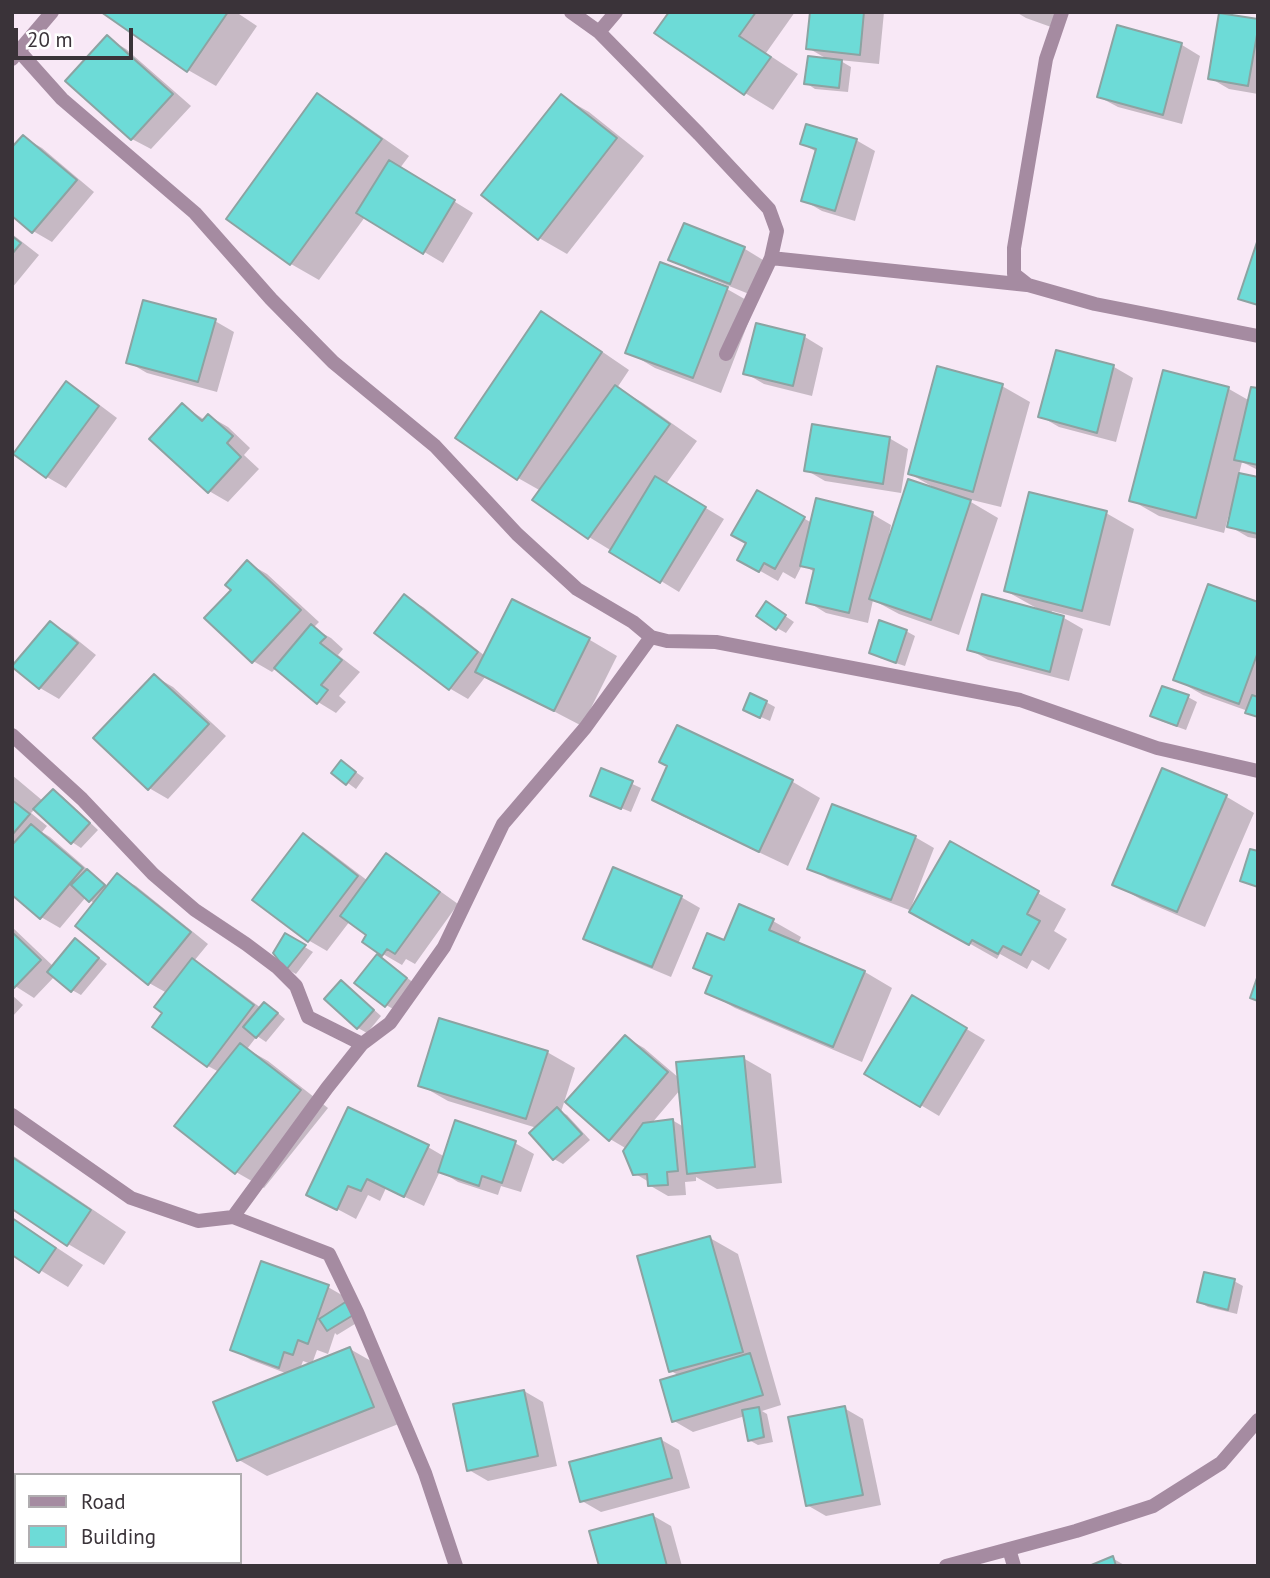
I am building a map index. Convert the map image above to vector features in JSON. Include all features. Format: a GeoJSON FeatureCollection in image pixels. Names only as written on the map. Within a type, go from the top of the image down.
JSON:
{"type":"FeatureCollection","features":[{"type":"Feature","properties":{"kind":"street"},"geometry":{"type":"LineString","coordinates":[[52,12],[16,55],[62,99],[195,213],[271,299],[333,362],[435,446],[517,534],[577,589],[633,622],[651,637],[667,641],[716,642],[1020,700],[1157,748],[1258,771]]}},
{"type":"Feature","properties":{"kind":"street"},"geometry":{"type":"LineString","coordinates":[[571,12],[599,32],[769,209],[777,231],[771,258],[726,354]]}},
{"type":"Feature","properties":{"kind":"street"},"geometry":{"type":"LineString","coordinates":[[599,32],[615,12]]}},
{"type":"Feature","properties":{"kind":"street"},"geometry":{"type":"LineString","coordinates":[[1028,285],[1014,274],[1014,248],[1046,59],[1062,12]]}},
{"type":"Feature","properties":{"kind":"street"},"geometry":{"type":"LineString","coordinates":[[771,258],[1028,285],[1095,304],[1258,336]]}},
{"type":"Feature","properties":{"kind":"street"},"geometry":{"type":"LineString","coordinates":[[233,1217],[362,1044],[390,1023],[444,947],[503,824],[585,728],[651,637]]}},
{"type":"Feature","properties":{"kind":"street"},"geometry":{"type":"LineString","coordinates":[[12,735],[82,799],[153,874],[195,910],[278,968],[296,986],[308,1017],[362,1044]]}},
{"type":"Feature","properties":{"kind":"street"},"geometry":{"type":"LineString","coordinates":[[12,1115],[131,1198],[198,1221],[233,1217],[329,1254],[357,1312],[425,1473],[456,1566]]}},
{"type":"Feature","properties":{"kind":"street"},"geometry":{"type":"LineString","coordinates":[[946,1566],[1076,1531],[1153,1506],[1221,1463],[1258,1420]]}},
{"type":"Feature","properties":{"kind":"street"},"geometry":{"type":"LineString","coordinates":[[1009,1549],[1014,1566]]}},
{"type":"Feature","properties":{"kind":"building"},"geometry":{"type":"Polygon","coordinates":[[[101,12],[228,12],[187,72],[101,12]]]}},
{"type":"Feature","properties":{"kind":"building"},"geometry":{"type":"Polygon","coordinates":[[[669,12],[756,12],[739,36],[771,57],[744,95],[654,33],[669,12]]]}},
{"type":"Feature","properties":{"kind":"building"},"geometry":{"type":"Polygon","coordinates":[[[810,12],[864,12],[860,55],[806,49],[810,12]]]}},
{"type":"Feature","properties":{"kind":"building"},"geometry":{"type":"Polygon","coordinates":[[[1219,13],[1258,19],[1248,86],[1208,79],[1219,13]]]}},
{"type":"Feature","properties":{"kind":"building"},"geometry":{"type":"Polygon","coordinates":[[[1117,25],[1182,43],[1163,115],[1097,97],[1117,25]]]}},
{"type":"Feature","properties":{"kind":"building"},"geometry":{"type":"Polygon","coordinates":[[[107,35],[173,94],[131,140],[65,81],[107,35]]]}},
{"type":"Feature","properties":{"kind":"building"},"geometry":{"type":"Polygon","coordinates":[[[808,56],[842,60],[839,88],[804,84],[808,56]]]}},
{"type":"Feature","properties":{"kind":"building"},"geometry":{"type":"Polygon","coordinates":[[[317,93],[382,139],[290,265],[226,219],[317,93]]]}},
{"type":"Feature","properties":{"kind":"building"},"geometry":{"type":"Polygon","coordinates":[[[561,94],[617,138],[538,240],[481,195],[561,94]]]}},
{"type":"Feature","properties":{"kind":"building"},"geometry":{"type":"Polygon","coordinates":[[[806,124],[857,139],[835,211],[801,201],[816,149],[800,144],[806,124]]]}},
{"type":"Feature","properties":{"kind":"building"},"geometry":{"type":"Polygon","coordinates":[[[23,135],[77,180],[32,233],[12,216],[12,147],[23,135]]]}},
{"type":"Feature","properties":{"kind":"building"},"geometry":{"type":"Polygon","coordinates":[[[389,160],[455,200],[423,254],[356,213],[389,160]]]}},
{"type":"Feature","properties":{"kind":"building"},"geometry":{"type":"Polygon","coordinates":[[[684,223],[745,247],[730,284],[668,260],[684,223]]]}},
{"type":"Feature","properties":{"kind":"building"},"geometry":{"type":"Polygon","coordinates":[[[12,236],[21,243],[12,254],[12,236]]]}},
{"type":"Feature","properties":{"kind":"building"},"geometry":{"type":"Polygon","coordinates":[[[1258,239],[1258,305],[1238,299],[1258,239]]]}},
{"type":"Feature","properties":{"kind":"building"},"geometry":{"type":"Polygon","coordinates":[[[660,262],[728,287],[693,378],[625,353],[660,262]]]}},
{"type":"Feature","properties":{"kind":"building"},"geometry":{"type":"Polygon","coordinates":[[[143,300],[216,319],[198,382],[126,363],[143,300]]]}},
{"type":"Feature","properties":{"kind":"building"},"geometry":{"type":"Polygon","coordinates":[[[541,311],[602,352],[517,480],[455,438],[541,311]]]}},
{"type":"Feature","properties":{"kind":"building"},"geometry":{"type":"Polygon","coordinates":[[[756,323],[805,335],[793,386],[743,374],[756,323]]]}},
{"type":"Feature","properties":{"kind":"building"},"geometry":{"type":"Polygon","coordinates":[[[1056,350],[1114,365],[1097,433],[1038,417],[1056,350]]]}},
{"type":"Feature","properties":{"kind":"building"},"geometry":{"type":"Polygon","coordinates":[[[937,366],[1003,384],[973,492],[908,474],[937,366]]]}},
{"type":"Feature","properties":{"kind":"building"},"geometry":{"type":"Polygon","coordinates":[[[1163,370],[1229,387],[1196,518],[1129,501],[1163,370]]]}},
{"type":"Feature","properties":{"kind":"building"},"geometry":{"type":"Polygon","coordinates":[[[66,381],[99,406],[46,478],[13,454],[66,381]]]}},
{"type":"Feature","properties":{"kind":"building"},"geometry":{"type":"Polygon","coordinates":[[[615,385],[670,424],[588,539],[532,500],[615,385]]]}},
{"type":"Feature","properties":{"kind":"building"},"geometry":{"type":"Polygon","coordinates":[[[1251,387],[1258,388],[1258,465],[1234,460],[1251,387]]]}},
{"type":"Feature","properties":{"kind":"building"},"geometry":{"type":"Polygon","coordinates":[[[182,403],[202,421],[208,414],[233,436],[227,443],[241,457],[208,493],[149,439],[182,403]]]}},
{"type":"Feature","properties":{"kind":"building"},"geometry":{"type":"Polygon","coordinates":[[[812,424],[890,437],[883,484],[804,471],[812,424]]]}},
{"type":"Feature","properties":{"kind":"building"},"geometry":{"type":"Polygon","coordinates":[[[1239,473],[1258,477],[1258,534],[1227,527],[1239,473]]]}},
{"type":"Feature","properties":{"kind":"building"},"geometry":{"type":"Polygon","coordinates":[[[655,476],[706,507],[660,583],[609,552],[655,476]]]}},
{"type":"Feature","properties":{"kind":"building"},"geometry":{"type":"Polygon","coordinates":[[[908,479],[971,500],[931,620],[869,599],[908,479]]]}},
{"type":"Feature","properties":{"kind":"building"},"geometry":{"type":"Polygon","coordinates":[[[757,490],[805,517],[775,569],[764,563],[759,572],[737,560],[746,543],[731,535],[757,490]]]}},
{"type":"Feature","properties":{"kind":"building"},"geometry":{"type":"Polygon","coordinates":[[[1029,492],[1107,511],[1082,611],[1004,591],[1029,492]]]}},
{"type":"Feature","properties":{"kind":"building"},"geometry":{"type":"Polygon","coordinates":[[[816,498],[873,512],[849,613],[806,603],[814,569],[800,566],[816,498]]]}},
{"type":"Feature","properties":{"kind":"building"},"geometry":{"type":"Polygon","coordinates":[[[247,560],[301,610],[252,663],[204,618],[231,590],[225,585],[247,560]]]}},
{"type":"Feature","properties":{"kind":"building"},"geometry":{"type":"Polygon","coordinates":[[[1208,584],[1258,602],[1258,652],[1239,704],[1173,680],[1208,584]]]}},
{"type":"Feature","properties":{"kind":"building"},"geometry":{"type":"Polygon","coordinates":[[[404,594],[478,652],[449,690],[374,633],[404,594]]]}},
{"type":"Feature","properties":{"kind":"building"},"geometry":{"type":"Polygon","coordinates":[[[982,594],[1064,616],[1050,672],[967,650],[982,594]]]}},
{"type":"Feature","properties":{"kind":"building"},"geometry":{"type":"Polygon","coordinates":[[[512,599],[590,638],[554,711],[475,672],[512,599]]]}},
{"type":"Feature","properties":{"kind":"building"},"geometry":{"type":"Polygon","coordinates":[[[766,601],[786,615],[776,630],[756,616],[766,601]]]}},
{"type":"Feature","properties":{"kind":"building"},"geometry":{"type":"Polygon","coordinates":[[[879,620],[907,630],[896,663],[869,653],[879,620]]]}},
{"type":"Feature","properties":{"kind":"building"},"geometry":{"type":"Polygon","coordinates":[[[50,621],[78,643],[39,689],[12,666],[50,621]]]}},
{"type":"Feature","properties":{"kind":"building"},"geometry":{"type":"Polygon","coordinates":[[[311,624],[326,637],[320,643],[342,660],[321,685],[328,690],[317,704],[274,668],[311,624]]]}},
{"type":"Feature","properties":{"kind":"building"},"geometry":{"type":"Polygon","coordinates":[[[154,674],[209,724],[148,790],[93,738],[154,674]]]}},
{"type":"Feature","properties":{"kind":"building"},"geometry":{"type":"Polygon","coordinates":[[[1162,686],[1189,695],[1177,726],[1150,716],[1162,686]]]}},
{"type":"Feature","properties":{"kind":"building"},"geometry":{"type":"Polygon","coordinates":[[[750,693],[767,701],[760,718],[743,710],[750,693]]]}},
{"type":"Feature","properties":{"kind":"building"},"geometry":{"type":"Polygon","coordinates":[[[1252,695],[1258,697],[1258,717],[1245,713],[1252,695]]]}},
{"type":"Feature","properties":{"kind":"building"},"geometry":{"type":"Polygon","coordinates":[[[677,725],[793,780],[759,852],[652,800],[667,766],[659,762],[677,725]]]}},
{"type":"Feature","properties":{"kind":"building"},"geometry":{"type":"Polygon","coordinates":[[[341,760],[356,772],[346,785],[331,773],[341,760]]]}},
{"type":"Feature","properties":{"kind":"building"},"geometry":{"type":"Polygon","coordinates":[[[601,768],[633,781],[621,809],[590,796],[601,768]]]}},
{"type":"Feature","properties":{"kind":"building"},"geometry":{"type":"Polygon","coordinates":[[[1162,768],[1227,795],[1177,912],[1112,885],[1162,768]]]}},
{"type":"Feature","properties":{"kind":"building"},"geometry":{"type":"Polygon","coordinates":[[[53,789],[90,823],[71,844],[33,809],[53,789]]]}},
{"type":"Feature","properties":{"kind":"building"},"geometry":{"type":"Polygon","coordinates":[[[12,800],[30,814],[12,835],[12,800]]]}},
{"type":"Feature","properties":{"kind":"building"},"geometry":{"type":"Polygon","coordinates":[[[832,804],[916,836],[891,900],[807,869],[832,804]]]}},
{"type":"Feature","properties":{"kind":"building"},"geometry":{"type":"Polygon","coordinates":[[[31,824],[83,868],[40,919],[12,895],[12,845],[31,824]]]}},
{"type":"Feature","properties":{"kind":"building"},"geometry":{"type":"Polygon","coordinates":[[[303,833],[358,876],[308,942],[252,900],[303,833]]]}},
{"type":"Feature","properties":{"kind":"building"},"geometry":{"type":"Polygon","coordinates":[[[950,841],[1039,891],[1027,914],[1040,921],[1021,955],[1003,946],[998,954],[972,940],[969,945],[909,912],[950,841]]]}},
{"type":"Feature","properties":{"kind":"building"},"geometry":{"type":"Polygon","coordinates":[[[1250,849],[1258,851],[1258,887],[1240,881],[1250,849]]]}},
{"type":"Feature","properties":{"kind":"building"},"geometry":{"type":"Polygon","coordinates":[[[386,853],[440,892],[395,954],[387,949],[382,956],[362,942],[366,935],[340,916],[386,853]]]}},
{"type":"Feature","properties":{"kind":"building"},"geometry":{"type":"Polygon","coordinates":[[[613,867],[682,896],[652,967],[583,939],[613,867]]]}},
{"type":"Feature","properties":{"kind":"building"},"geometry":{"type":"Polygon","coordinates":[[[87,869],[105,885],[89,902],[71,885],[87,869]]]}},
{"type":"Feature","properties":{"kind":"building"},"geometry":{"type":"Polygon","coordinates":[[[117,873],[191,932],[148,985],[75,926],[117,873]]]}},
{"type":"Feature","properties":{"kind":"building"},"geometry":{"type":"Polygon","coordinates":[[[739,904],[774,919],[769,930],[865,971],[833,1047],[705,993],[712,976],[693,968],[707,933],[724,940],[739,904]]]}},
{"type":"Feature","properties":{"kind":"building"},"geometry":{"type":"Polygon","coordinates":[[[12,932],[41,960],[14,988],[12,987],[12,932]]]}},
{"type":"Feature","properties":{"kind":"building"},"geometry":{"type":"Polygon","coordinates":[[[285,933],[306,945],[286,970],[273,953],[285,933]]]}},
{"type":"Feature","properties":{"kind":"building"},"geometry":{"type":"Polygon","coordinates":[[[75,938],[99,958],[71,992],[47,972],[75,938]]]}},
{"type":"Feature","properties":{"kind":"building"},"geometry":{"type":"Polygon","coordinates":[[[377,954],[407,978],[385,1007],[354,983],[377,954]]]}},
{"type":"Feature","properties":{"kind":"building"},"geometry":{"type":"Polygon","coordinates":[[[192,958],[254,1005],[207,1067],[152,1027],[162,1013],[154,1007],[192,958]]]}},
{"type":"Feature","properties":{"kind":"building"},"geometry":{"type":"Polygon","coordinates":[[[1258,975],[1258,1001],[1250,998],[1258,975]]]}},
{"type":"Feature","properties":{"kind":"building"},"geometry":{"type":"Polygon","coordinates":[[[341,980],[374,1010],[357,1029],[324,999],[341,980]]]}},
{"type":"Feature","properties":{"kind":"building"},"geometry":{"type":"Polygon","coordinates":[[[912,995],[967,1028],[920,1107],[864,1074],[912,995]]]}},
{"type":"Feature","properties":{"kind":"building"},"geometry":{"type":"Polygon","coordinates":[[[264,1002],[278,1013],[256,1038],[243,1027],[264,1002]]]}},
{"type":"Feature","properties":{"kind":"building"},"geometry":{"type":"Polygon","coordinates":[[[439,1018],[548,1051],[526,1119],[418,1086],[439,1018]]]}},
{"type":"Feature","properties":{"kind":"building"},"geometry":{"type":"Polygon","coordinates":[[[625,1035],[668,1072],[609,1141],[565,1102],[625,1035]]]}},
{"type":"Feature","properties":{"kind":"building"},"geometry":{"type":"Polygon","coordinates":[[[240,1043],[301,1090],[235,1174],[174,1126],[240,1043]]]}},
{"type":"Feature","properties":{"kind":"building"},"geometry":{"type":"Polygon","coordinates":[[[744,1056],[755,1167],[687,1174],[676,1062],[744,1056]]]}},
{"type":"Feature","properties":{"kind":"building"},"geometry":{"type":"Polygon","coordinates":[[[348,1107],[429,1145],[404,1197],[367,1179],[361,1191],[348,1186],[337,1210],[306,1195],[348,1107]]]}},
{"type":"Feature","properties":{"kind":"building"},"geometry":{"type":"Polygon","coordinates":[[[557,1107],[582,1134],[553,1160],[529,1133],[557,1107]]]}},
{"type":"Feature","properties":{"kind":"building"},"geometry":{"type":"Polygon","coordinates":[[[673,1119],[678,1171],[667,1172],[668,1185],[648,1186],[647,1174],[633,1175],[623,1151],[643,1123],[673,1119]]]}},
{"type":"Feature","properties":{"kind":"building"},"geometry":{"type":"Polygon","coordinates":[[[455,1120],[516,1141],[502,1183],[482,1176],[479,1186],[438,1172],[455,1120]]]}},
{"type":"Feature","properties":{"kind":"building"},"geometry":{"type":"Polygon","coordinates":[[[12,1157],[91,1210],[67,1246],[12,1209],[12,1157]]]}},
{"type":"Feature","properties":{"kind":"building"},"geometry":{"type":"Polygon","coordinates":[[[12,1218],[56,1248],[39,1273],[12,1255],[12,1218]]]}},
{"type":"Feature","properties":{"kind":"building"},"geometry":{"type":"Polygon","coordinates":[[[710,1236],[743,1352],[669,1372],[637,1256],[710,1236]]]}},
{"type":"Feature","properties":{"kind":"building"},"geometry":{"type":"Polygon","coordinates":[[[261,1261],[329,1285],[308,1344],[298,1340],[293,1355],[284,1352],[279,1368],[230,1350],[261,1261]]]}},
{"type":"Feature","properties":{"kind":"building"},"geometry":{"type":"Polygon","coordinates":[[[1204,1272],[1235,1279],[1228,1310],[1197,1302],[1204,1272]]]}},
{"type":"Feature","properties":{"kind":"building"},"geometry":{"type":"Polygon","coordinates":[[[347,1301],[355,1314],[327,1331],[319,1319],[347,1301]]]}},
{"type":"Feature","properties":{"kind":"building"},"geometry":{"type":"Polygon","coordinates":[[[350,1347],[374,1407],[237,1461],[213,1402],[350,1347]]]}},
{"type":"Feature","properties":{"kind":"building"},"geometry":{"type":"Polygon","coordinates":[[[750,1353],[763,1395],[672,1422],[660,1380],[750,1353]]]}},
{"type":"Feature","properties":{"kind":"building"},"geometry":{"type":"Polygon","coordinates":[[[524,1390],[538,1456],[467,1471],[453,1404],[524,1390]]]}},
{"type":"Feature","properties":{"kind":"building"},"geometry":{"type":"Polygon","coordinates":[[[845,1406],[863,1495],[806,1506],[788,1417],[845,1406]]]}},
{"type":"Feature","properties":{"kind":"building"},"geometry":{"type":"Polygon","coordinates":[[[759,1407],[764,1437],[748,1441],[742,1410],[759,1407]]]}},
{"type":"Feature","properties":{"kind":"building"},"geometry":{"type":"Polygon","coordinates":[[[661,1438],[672,1478],[580,1502],[569,1462],[661,1438]]]}},
{"type":"Feature","properties":{"kind":"building"},"geometry":{"type":"Polygon","coordinates":[[[653,1514],[667,1566],[599,1566],[589,1531],[653,1514]]]}},
{"type":"Feature","properties":{"kind":"building"},"geometry":{"type":"Polygon","coordinates":[[[1113,1556],[1116,1566],[1089,1566],[1113,1556]]]}}]}
